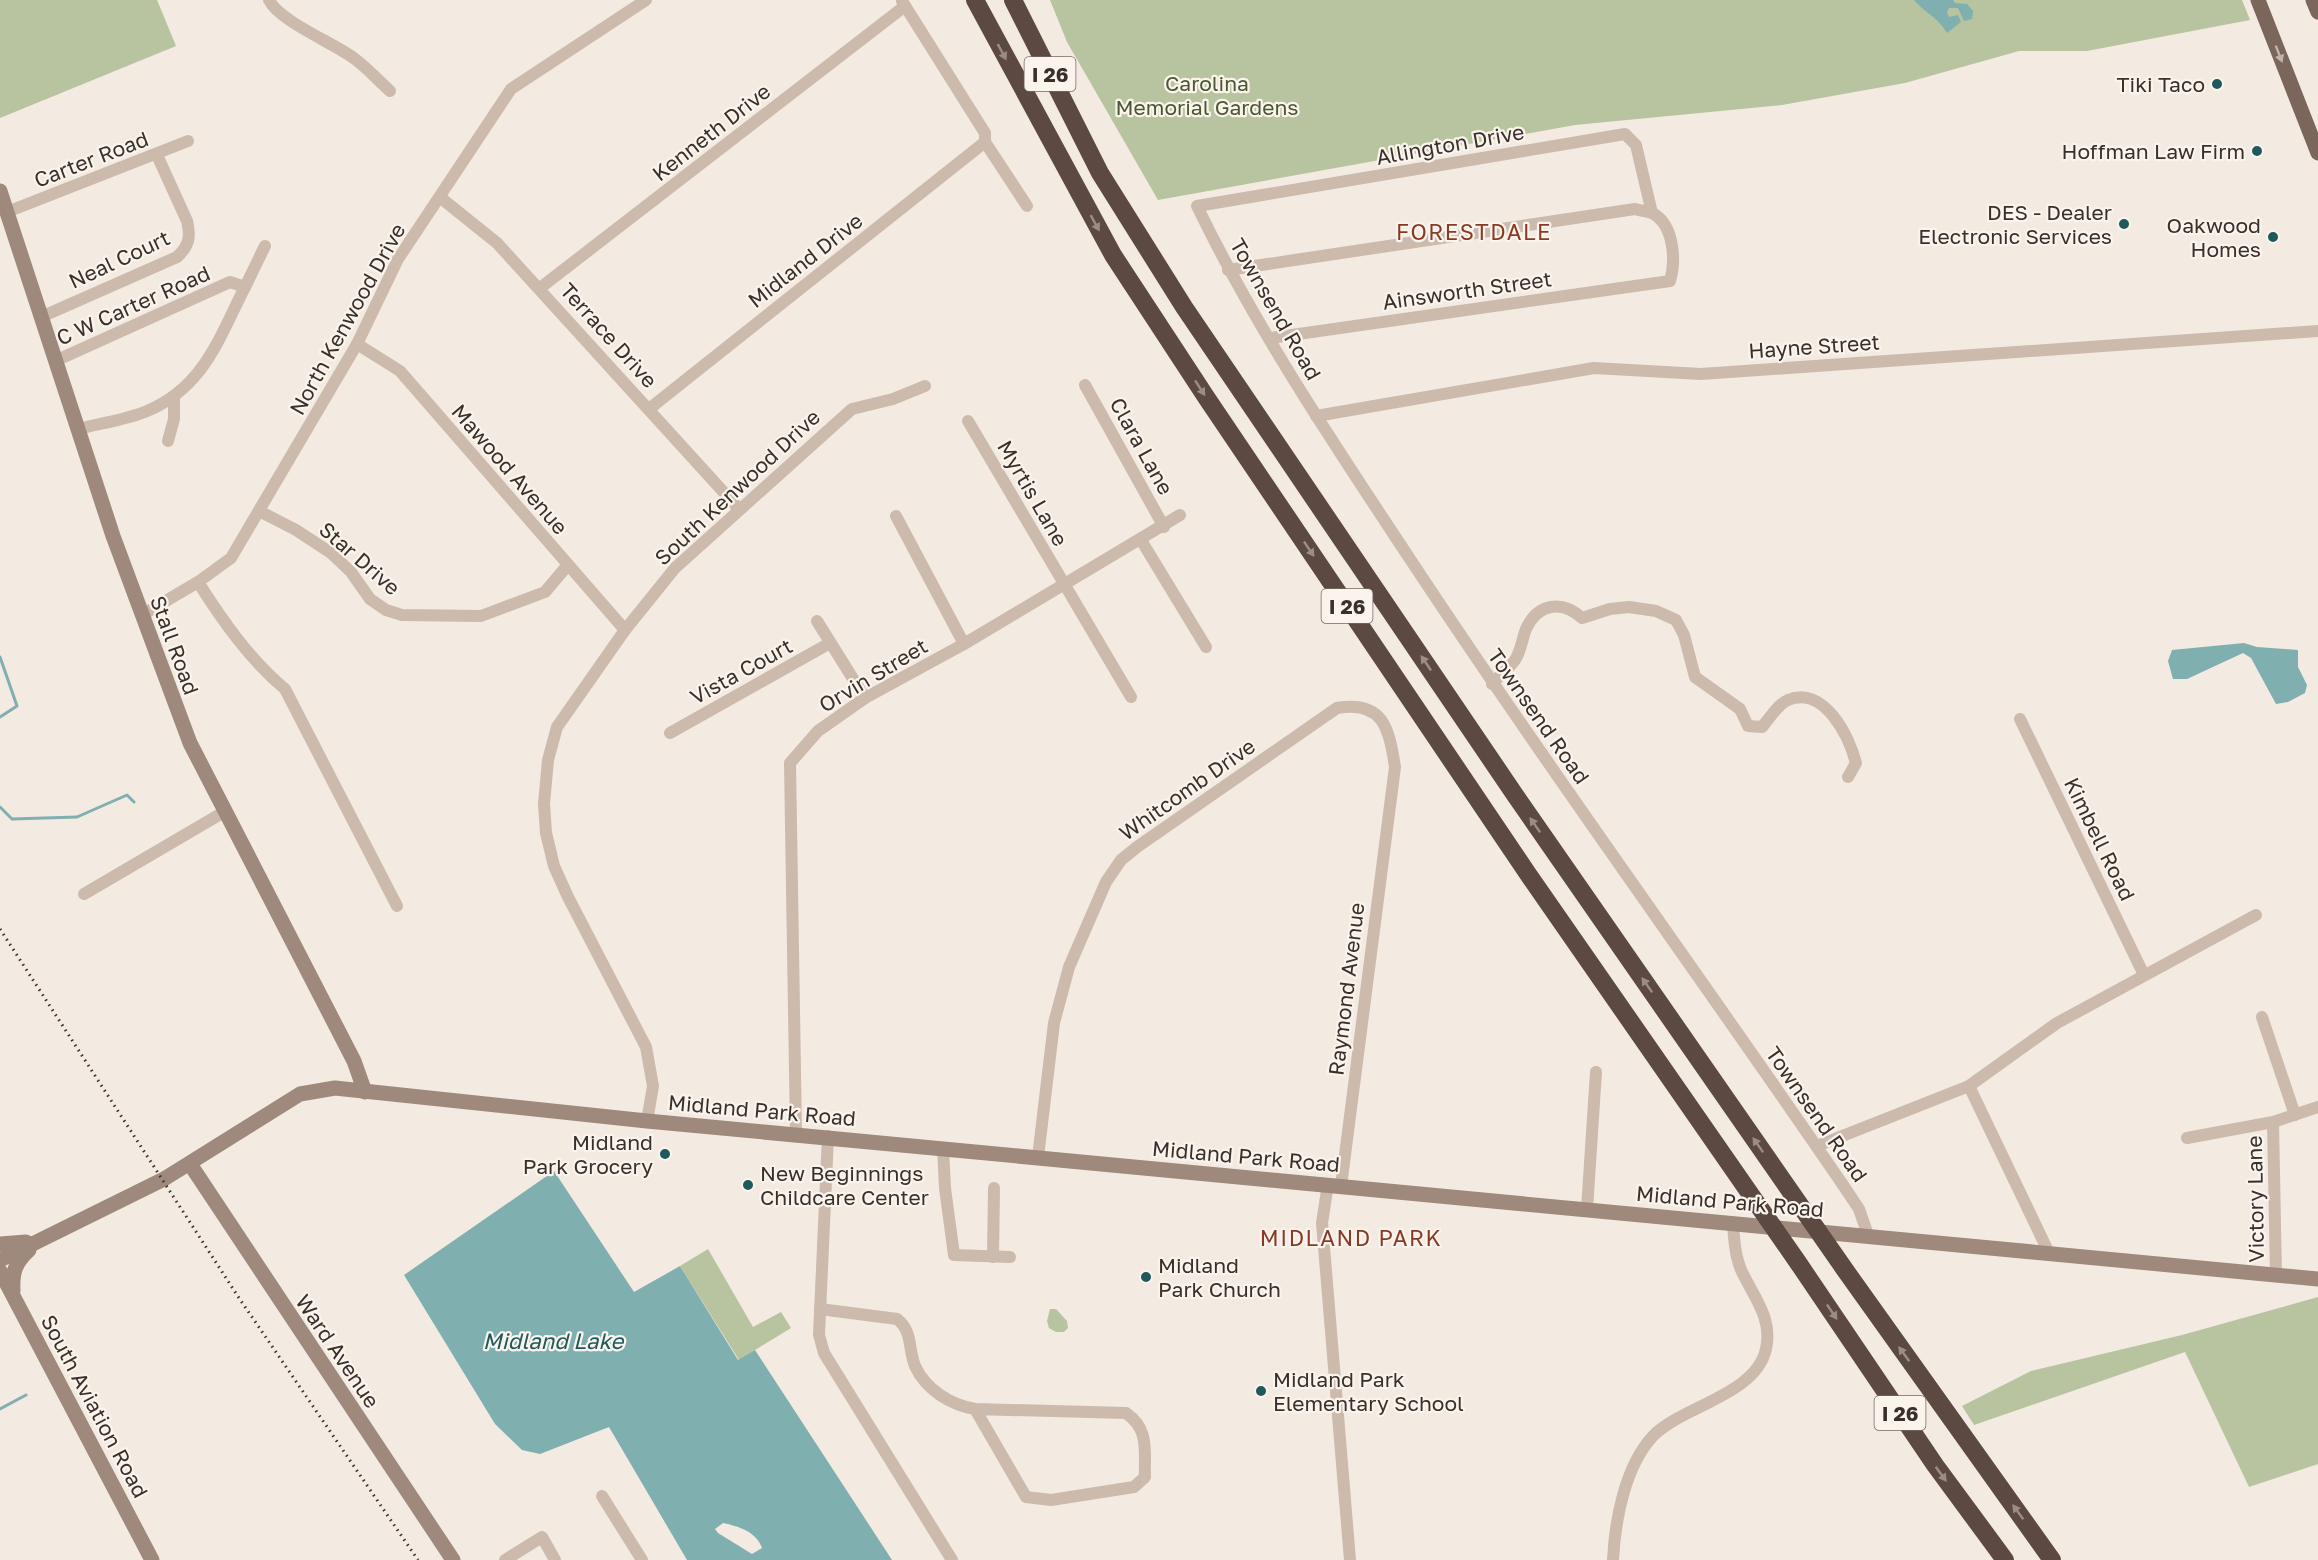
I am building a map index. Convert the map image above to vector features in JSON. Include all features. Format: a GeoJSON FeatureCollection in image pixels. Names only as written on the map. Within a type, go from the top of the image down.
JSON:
{"type":"FeatureCollection","features":[{"type":"Feature","properties":{"kind":"highway","name":"I 26"},"geometry":{"type":"LineString","coordinates":[[975,0],[1113,255],[1515,854],[1751,1194],[1935,1465],[2005,1560]]}},
{"type":"Feature","properties":{"kind":"highway","name":"I 26"},"geometry":{"type":"LineString","coordinates":[[1013,0],[1100,173],[1184,307],[1508,786],[1843,1268],[2052,1560]]}},
{"type":"Feature","properties":{"kind":"main road"},"geometry":{"type":"LineString","coordinates":[[2258,0],[2318,153]]}},
{"type":"Feature","properties":{"kind":"main road"},"geometry":{"type":"LineString","coordinates":[[2313,0],[2318,12]]}},
{"type":"Feature","properties":{"kind":"street"},"geometry":{"type":"LineString","coordinates":[[269,0],[272,6],[300,26],[354,58],[390,91]]}},
{"type":"Feature","properties":{"kind":"street","name":"North Kenwood Drive"},"geometry":{"type":"LineString","coordinates":[[142,615],[198,582],[231,558],[357,344],[398,259],[441,198],[511,89],[646,0]]}},
{"type":"Feature","properties":{"kind":"street"},"geometry":{"type":"LineString","coordinates":[[903,3],[1027,206]]}},
{"type":"Feature","properties":{"kind":"street","name":"Kenneth Drive"},"geometry":{"type":"LineString","coordinates":[[540,288],[903,3]]}},
{"type":"Feature","properties":{"kind":"street","name":"Allington Drive"},"geometry":{"type":"LineString","coordinates":[[1197,206],[1625,134],[1636,145],[1652,213]]}},
{"type":"Feature","properties":{"kind":"street","name":"Carter Road"},"geometry":{"type":"LineString","coordinates":[[7,212],[188,141]]}},
{"type":"Feature","properties":{"kind":"street","name":"Midland Drive"},"geometry":{"type":"LineString","coordinates":[[649,409],[986,142]]}},
{"type":"Feature","properties":{"kind":"street","name":"Neal Court"},"geometry":{"type":"LineString","coordinates":[[40,317],[177,257],[185,249],[190,232],[187,221],[157,154]]}},
{"type":"Feature","properties":{"kind":"street","name":"Stall Road"},"geometry":{"type":"LineString","coordinates":[[0,191],[113,536],[190,743],[354,1061],[365,1092]]}},
{"type":"Feature","properties":{"kind":"street","name":"Terrace Drive"},"geometry":{"type":"LineString","coordinates":[[441,198],[498,243],[739,509]]}},
{"type":"Feature","properties":{"kind":"street","name":"Townsend Road"},"geometry":{"type":"LineString","coordinates":[[1197,206],[1228,270],[1316,416],[1492,684],[1817,1146],[1859,1209],[1868,1235]]}},
{"type":"Feature","properties":{"kind":"street"},"geometry":{"type":"LineString","coordinates":[[1228,270],[1635,209],[1652,213]]}},
{"type":"Feature","properties":{"kind":"street","name":"Ainsworth Street"},"geometry":{"type":"LineString","coordinates":[[1270,338],[1670,281],[1675,266],[1670,239],[1660,219],[1652,213]]}},
{"type":"Feature","properties":{"kind":"street"},"geometry":{"type":"LineString","coordinates":[[245,287],[265,246]]}},
{"type":"Feature","properties":{"kind":"street","name":"C W Carter Road"},"geometry":{"type":"LineString","coordinates":[[55,362],[230,282],[245,287],[196,377],[174,398],[145,412],[79,429]]}},
{"type":"Feature","properties":{"kind":"street","name":"Hayne Street"},"geometry":{"type":"LineString","coordinates":[[1316,416],[1594,368],[1701,374],[2318,331]]}},
{"type":"Feature","properties":{"kind":"street","name":"Mawood Avenue"},"geometry":{"type":"LineString","coordinates":[[357,344],[400,371],[567,566],[625,630]]}},
{"type":"Feature","properties":{"kind":"street","name":"Clara Lane"},"geometry":{"type":"LineString","coordinates":[[1085,385],[1164,527]]}},
{"type":"Feature","properties":{"kind":"street","name":"South Kenwood Drive"},"geometry":{"type":"LineString","coordinates":[[647,1121],[653,1086],[646,1047],[554,866],[546,833],[544,804],[548,760],[557,727],[625,630],[675,568],[852,409],[893,399],[925,386]]}},
{"type":"Feature","properties":{"kind":"street"},"geometry":{"type":"LineString","coordinates":[[168,441],[174,419],[174,398]]}},
{"type":"Feature","properties":{"kind":"street","name":"Myrtis Lane"},"geometry":{"type":"LineString","coordinates":[[968,421],[1131,697]]}},
{"type":"Feature","properties":{"kind":"street","name":"Star Drive"},"geometry":{"type":"LineString","coordinates":[[259,511],[296,530],[331,553],[351,572],[370,599],[386,610],[402,615],[481,616],[544,591],[567,566]]}},
{"type":"Feature","properties":{"kind":"street","name":"Orvin Street"},"geometry":{"type":"LineString","coordinates":[[796,1134],[790,763],[818,731],[865,698],[1064,586],[1164,527],[1180,514]]}},
{"type":"Feature","properties":{"kind":"street"},"geometry":{"type":"LineString","coordinates":[[896,516],[964,644]]}},
{"type":"Feature","properties":{"kind":"street"},"geometry":{"type":"LineString","coordinates":[[1141,540],[1206,647]]}},
{"type":"Feature","properties":{"kind":"street"},"geometry":{"type":"LineString","coordinates":[[198,582],[216,611],[263,671],[285,688],[397,906]]}},
{"type":"Feature","properties":{"kind":"street"},"geometry":{"type":"LineString","coordinates":[[1492,684],[1515,660],[1527,626],[1541,612],[1560,604],[1571,608],[1582,618],[1610,609],[1629,607],[1656,611],[1676,620],[1684,635],[1695,676],[1740,709],[1748,726],[1762,727],[1786,700],[1803,696],[1815,700],[1831,714],[1851,742],[1856,763],[1848,777]]}},
{"type":"Feature","properties":{"kind":"street"},"geometry":{"type":"LineString","coordinates":[[817,621],[865,698]]}},
{"type":"Feature","properties":{"kind":"street","name":"Vista Court"},"geometry":{"type":"LineString","coordinates":[[670,733],[830,643]]}},
{"type":"Feature","properties":{"kind":"street","name":"Whitcomb Drive"},"geometry":{"type":"LineString","coordinates":[[1038,1157],[1054,1023],[1066,978],[1106,882],[1122,860],[1137,847],[1337,708],[1356,705],[1371,710],[1386,729],[1390,736],[1395,767],[1390,797]]}},
{"type":"Feature","properties":{"kind":"street","name":"Kimbell Road"},"geometry":{"type":"LineString","coordinates":[[2020,719],[2144,975]]}},
{"type":"Feature","properties":{"kind":"street","name":"Raymond Avenue"},"geometry":{"type":"LineString","coordinates":[[1350,1560],[1322,1223],[1334,1185],[1390,797]]}},
{"type":"Feature","properties":{"kind":"street"},"geometry":{"type":"LineString","coordinates":[[84,894],[224,812]]}},
{"type":"Feature","properties":{"kind":"street"},"geometry":{"type":"LineString","coordinates":[[1817,1146],[1969,1086],[2057,1023],[2256,915]]}},
{"type":"Feature","properties":{"kind":"street"},"geometry":{"type":"LineString","coordinates":[[2262,1017],[2295,1115]]}},
{"type":"Feature","properties":{"kind":"street"},"geometry":{"type":"LineString","coordinates":[[1587,1209],[1596,1072]]}},
{"type":"Feature","properties":{"kind":"street"},"geometry":{"type":"LineString","coordinates":[[1969,1086],[2049,1253]]}},
{"type":"Feature","properties":{"kind":"street","name":"Midland Park Road"},"geometry":{"type":"LineString","coordinates":[[40,1239],[190,1164],[300,1094],[335,1088],[647,1121],[2318,1279]]}},
{"type":"Feature","properties":{"kind":"street","name":"Victory Lane"},"geometry":{"type":"LineString","coordinates":[[2187,1138],[2273,1122],[2318,1107]]}},
{"type":"Feature","properties":{"kind":"street","name":"Victory Lane"},"geometry":{"type":"LineString","coordinates":[[2273,1122],[2276,1275]]}},
{"type":"Feature","properties":{"kind":"street"},"geometry":{"type":"LineString","coordinates":[[828,1137],[819,1335],[824,1353],[952,1560]]}},
{"type":"Feature","properties":{"kind":"street"},"geometry":{"type":"LineString","coordinates":[[943,1148],[945,1188],[954,1255],[1010,1257]]}},
{"type":"Feature","properties":{"kind":"street","name":"Ward Avenue"},"geometry":{"type":"LineString","coordinates":[[190,1164],[453,1560]]}},
{"type":"Feature","properties":{"kind":"street"},"geometry":{"type":"LineString","coordinates":[[993,1257],[994,1188]]}},
{"type":"Feature","properties":{"kind":"street"},"geometry":{"type":"LineString","coordinates":[[1613,1560],[1619,1515],[1639,1455],[1654,1435],[1676,1419],[1722,1398],[1756,1368],[1766,1349],[1766,1323],[1760,1301],[1742,1271],[1735,1247],[1733,1223]]}},
{"type":"Feature","properties":{"kind":"street"},"geometry":{"type":"LineString","coordinates":[[0,1244],[13,1245],[40,1239]]}},
{"type":"Feature","properties":{"kind":"street"},"geometry":{"type":"LineString","coordinates":[[0,1260],[40,1239]]}},
{"type":"Feature","properties":{"kind":"street"},"geometry":{"type":"LineString","coordinates":[[14,1297],[12,1274],[15,1265],[40,1239]]}},
{"type":"Feature","properties":{"kind":"street","name":"South Aviation Road"},"geometry":{"type":"LineString","coordinates":[[0,1271],[153,1560]]}},
{"type":"Feature","properties":{"kind":"street"},"geometry":{"type":"LineString","coordinates":[[820,1309],[897,1319],[905,1325],[915,1366],[932,1389],[958,1406],[975,1409],[1126,1413],[1138,1422],[1144,1435],[1145,1477],[1134,1487],[1051,1500],[1026,1497],[975,1409]]}},
{"type":"Feature","properties":{"kind":"street"},"geometry":{"type":"LineString","coordinates":[[602,1496],[642,1560]]}},
{"type":"Feature","properties":{"kind":"street"},"geometry":{"type":"LineString","coordinates":[[505,1560],[542,1537],[555,1560]]}},
{"type":"Feature","properties":{"kind":"green space"},"geometry":{"type":"Polygon","coordinates":[[[0,0],[157,0],[176,46],[0,118],[0,0]]]}},
{"type":"Feature","properties":{"kind":"green space","name":"Carolina Memorial Gardens"},"geometry":{"type":"Polygon","coordinates":[[[1050,0],[2242,0],[2250,20],[2087,51],[2019,51],[1905,83],[1782,105],[1575,125],[1158,200],[1067,42],[1050,0]]]}},
{"type":"Feature","properties":{"kind":"green space"},"geometry":{"type":"Polygon","coordinates":[[[708,1249],[753,1327],[781,1312],[791,1328],[739,1360],[680,1266],[708,1249]]]}},
{"type":"Feature","properties":{"kind":"green space"},"geometry":{"type":"Polygon","coordinates":[[[2318,1297],[2318,1464],[2249,1487],[2185,1352],[1974,1425],[1962,1406],[2031,1371],[2182,1335],[2318,1297]]]}},
{"type":"Feature","properties":{"kind":"green space"},"geometry":{"type":"Polygon","coordinates":[[[1050,1309],[1056,1309],[1067,1321],[1068,1328],[1064,1332],[1056,1332],[1049,1328],[1047,1321],[1050,1309]]]}},
{"type":"Feature","properties":{"kind":"water"},"geometry":{"type":"Polygon","coordinates":[[[1914,0],[1953,0],[1955,3],[1967,4],[1973,11],[1972,19],[1964,21],[1958,8],[1949,8],[1947,12],[1949,17],[1958,15],[1961,22],[1947,33],[1914,0]]]}},
{"type":"Feature","properties":{"kind":"water"},"geometry":{"type":"Polygon","coordinates":[[[2244,643],[2257,647],[2298,650],[2298,667],[2307,685],[2305,693],[2288,702],[2276,704],[2251,658],[2243,653],[2187,679],[2173,679],[2168,661],[2172,650],[2244,643]]]}},
{"type":"Feature","properties":{"kind":"water","name":"Midland Lake"},"geometry":{"type":"Polygon","coordinates":[[[554,1171],[634,1292],[680,1266],[738,1360],[755,1350],[892,1560],[687,1560],[609,1427],[540,1454],[522,1450],[495,1424],[404,1275],[554,1171]],[[723,1523],[715,1529],[718,1533],[752,1554],[762,1548],[760,1542],[751,1534],[741,1528],[723,1523]]]}},
{"type":"Feature","properties":{"kind":"waterway"},"geometry":{"type":"LineString","coordinates":[[0,657],[17,706],[0,717]]}},
{"type":"Feature","properties":{"kind":"waterway"},"geometry":{"type":"LineString","coordinates":[[0,807],[12,819],[77,817],[127,795],[134,802]]}},
{"type":"Feature","properties":{"kind":"waterway"},"geometry":{"type":"LineString","coordinates":[[0,1409],[26,1395]]}},
{"type":"Feature","properties":{"kind":"railway"},"geometry":{"type":"LineString","coordinates":[[0,929],[239,1298],[418,1560]]}},
{"type":"Feature","properties":{"kind":"place","name":"Tiki Taco"},"geometry":{"type":"Point","coordinates":[2217,84]}},
{"type":"Feature","properties":{"kind":"place","name":"Hoffman Law Firm"},"geometry":{"type":"Point","coordinates":[2257,151]}},
{"type":"Feature","properties":{"kind":"place","name":"DES - Dealer Electronic Services"},"geometry":{"type":"Point","coordinates":[2124,224]}},
{"type":"Feature","properties":{"kind":"place","name":"Oakwood Homes"},"geometry":{"type":"Point","coordinates":[2273,237]}},
{"type":"Feature","properties":{"kind":"place","name":"Midland Park Grocery"},"geometry":{"type":"Point","coordinates":[665,1154]}},
{"type":"Feature","properties":{"kind":"place","name":"New Beginnings Childcare Center"},"geometry":{"type":"Point","coordinates":[748,1185]}},
{"type":"Feature","properties":{"kind":"place","name":"Midland Park Church"},"geometry":{"type":"Point","coordinates":[1146,1277]}},
{"type":"Feature","properties":{"kind":"place","name":"Midland Park Elementary School"},"geometry":{"type":"Point","coordinates":[1261,1391]}},
{"type":"Feature","properties":{"kind":"district","name":"FORESTDALE"},"geometry":{"type":"Point","coordinates":[1474,231]}},
{"type":"Feature","properties":{"kind":"district","name":"MIDLAND PARK"},"geometry":{"type":"Point","coordinates":[1351,1237]}}]}
